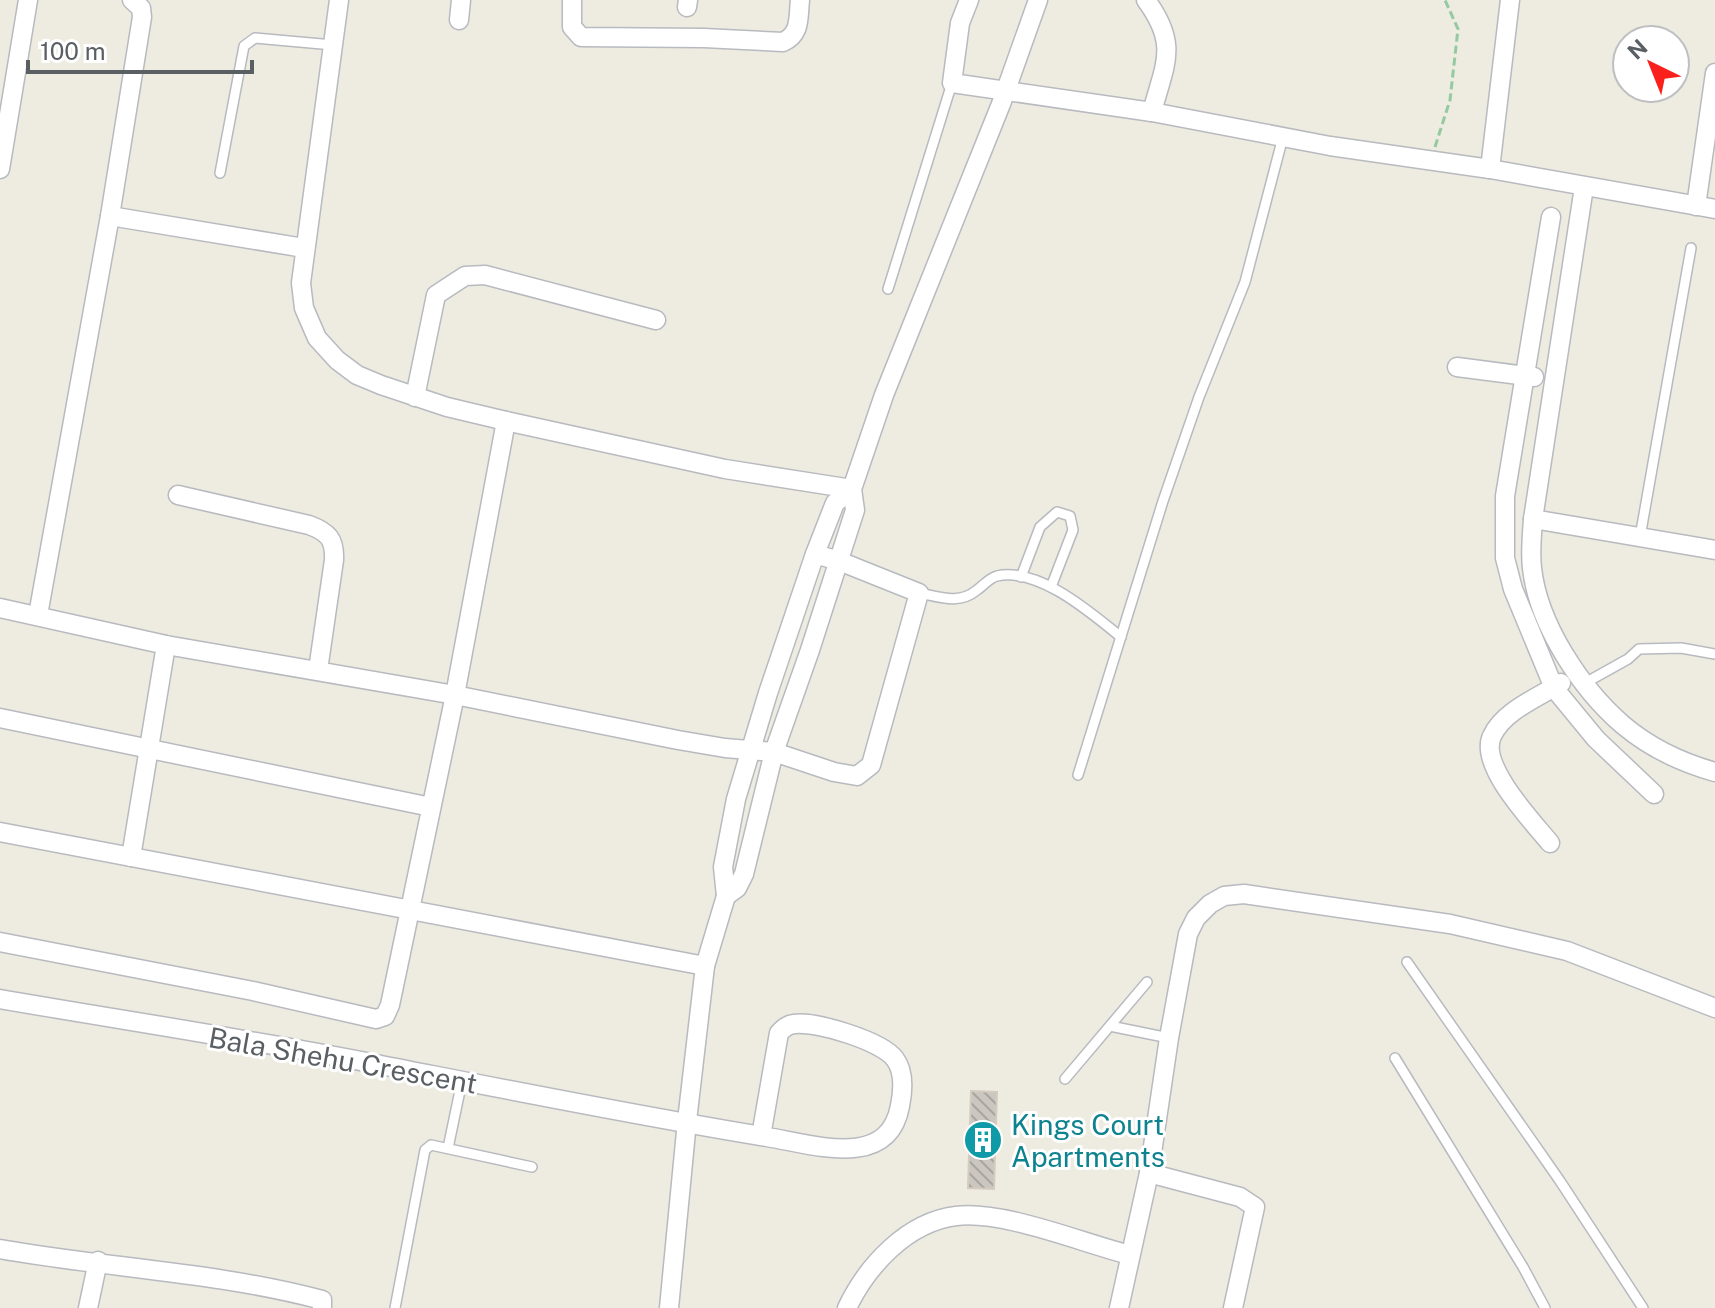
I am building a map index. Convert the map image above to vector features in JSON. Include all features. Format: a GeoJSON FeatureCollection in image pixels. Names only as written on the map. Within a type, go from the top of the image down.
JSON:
{"type":"FeatureCollection","features":[{"type":"Feature","properties":{"kind":"street"},"geometry":{"type":"LineString","coordinates":[[0,169],[28,0]]}},
{"type":"Feature","properties":{"kind":"street"},"geometry":{"type":"LineString","coordinates":[[38,615],[110,216],[142,17],[141,8],[132,0]]}},
{"type":"Feature","properties":{"kind":"street"},"geometry":{"type":"LineString","coordinates":[[339,0],[301,283],[304,308],[317,338],[337,360],[357,375],[415,397],[506,421],[725,469],[852,489]]}},
{"type":"Feature","properties":{"kind":"street"},"geometry":{"type":"LineString","coordinates":[[459,20],[461,0]]}},
{"type":"Feature","properties":{"kind":"street"},"geometry":{"type":"LineString","coordinates":[[572,0],[572,27],[581,37],[783,42],[792,38],[797,29],[800,0]]}},
{"type":"Feature","properties":{"kind":"street"},"geometry":{"type":"LineString","coordinates":[[969,0],[960,23],[952,83],[1152,112],[1330,146],[1490,169],[1715,209]]}},
{"type":"Feature","properties":{"kind":"street"},"geometry":{"type":"LineString","coordinates":[[726,896],[737,888],[744,874],[774,752],[855,510],[852,489],[884,395],[944,249],[1038,0]]}},
{"type":"Feature","properties":{"kind":"street"},"geometry":{"type":"LineString","coordinates":[[1146,0],[1167,35],[1167,57],[1152,112]]}},
{"type":"Feature","properties":{"kind":"street"},"geometry":{"type":"LineString","coordinates":[[1490,169],[1510,0]]}},
{"type":"Feature","properties":{"kind":"street"},"geometry":{"type":"LineString","coordinates":[[1696,206],[1715,73]]}},
{"type":"Feature","properties":{"kind":"street"},"geometry":{"type":"LineString","coordinates":[[1584,187],[1533,519],[1532,569],[1549,625],[1581,678],[1622,724],[1685,762],[1715,772]]}},
{"type":"Feature","properties":{"kind":"street"},"geometry":{"type":"LineString","coordinates":[[110,216],[304,248]]}},
{"type":"Feature","properties":{"kind":"street"},"geometry":{"type":"LineString","coordinates":[[1551,217],[1505,496],[1505,558],[1513,589],[1554,688],[1596,739],[1654,794]]}},
{"type":"Feature","properties":{"kind":"street"},"geometry":{"type":"LineString","coordinates":[[415,397],[436,295],[465,276],[485,275],[656,320]]}},
{"type":"Feature","properties":{"kind":"street"},"geometry":{"type":"LineString","coordinates":[[1457,367],[1552,380]]}},
{"type":"Feature","properties":{"kind":"street"},"geometry":{"type":"LineString","coordinates":[[0,942],[253,991],[376,1019],[385,1016],[390,1005],[455,695],[506,421]]}},
{"type":"Feature","properties":{"kind":"street"},"geometry":{"type":"LineString","coordinates":[[669,1308],[705,966],[726,896],[725,851],[750,749],[815,554],[835,503],[852,489]]}},
{"type":"Feature","properties":{"kind":"street"},"geometry":{"type":"LineString","coordinates":[[178,495],[309,525],[331,538],[334,542],[334,560],[318,670]]}},
{"type":"Feature","properties":{"kind":"street"},"geometry":{"type":"LineString","coordinates":[[1533,519],[1715,550]]}},
{"type":"Feature","properties":{"kind":"street"},"geometry":{"type":"LineString","coordinates":[[0,608],[166,645],[455,695],[678,740],[774,752],[857,776],[868,769],[919,593],[815,554]]}},
{"type":"Feature","properties":{"kind":"street"},"geometry":{"type":"LineString","coordinates":[[131,857],[166,645]]}},
{"type":"Feature","properties":{"kind":"street"},"geometry":{"type":"LineString","coordinates":[[1550,843],[1504,785],[1489,747],[1492,736],[1511,715],[1554,688],[1581,678]]}},
{"type":"Feature","properties":{"kind":"street"},"geometry":{"type":"LineString","coordinates":[[0,718],[431,807]]}},
{"type":"Feature","properties":{"kind":"street"},"geometry":{"type":"LineString","coordinates":[[0,832],[705,966]]}},
{"type":"Feature","properties":{"kind":"street"},"geometry":{"type":"LineString","coordinates":[[1119,1308],[1149,1173],[1188,934],[1196,918],[1224,896],[1244,894],[1450,924],[1567,951],[1715,1008]]}},
{"type":"Feature","properties":{"kind":"street","name":"Bala Shehu Crescent"},"geometry":{"type":"LineString","coordinates":[[0,999],[379,1064],[761,1136]]}},
{"type":"Feature","properties":{"kind":"street"},"geometry":{"type":"LineString","coordinates":[[801,1024],[860,1039],[884,1048],[897,1061],[901,1076],[901,1104],[891,1129],[880,1140],[854,1151],[761,1136],[779,1033],[788,1025],[801,1024]]}},
{"type":"Feature","properties":{"kind":"street"},"geometry":{"type":"LineString","coordinates":[[1149,1173],[1240,1197],[1255,1207],[1233,1308]]}},
{"type":"Feature","properties":{"kind":"street"},"geometry":{"type":"LineString","coordinates":[[847,1308],[862,1280],[886,1253],[909,1235],[955,1216],[1012,1221],[1130,1255]]}},
{"type":"Feature","properties":{"kind":"street"},"geometry":{"type":"LineString","coordinates":[[0,1249],[285,1290],[322,1300],[322,1308]]}},
{"type":"Feature","properties":{"kind":"street"},"geometry":{"type":"LineString","coordinates":[[88,1308],[98,1261]]}},
{"type":"Feature","properties":{"kind":"lane"},"geometry":{"type":"LineString","coordinates":[[220,173],[244,46],[255,38],[333,45]]}},
{"type":"Feature","properties":{"kind":"lane"},"geometry":{"type":"LineString","coordinates":[[888,289],[952,83]]}},
{"type":"Feature","properties":{"kind":"lane"},"geometry":{"type":"LineString","coordinates":[[1078,775],[1163,501],[1199,397],[1245,282],[1283,137]]}},
{"type":"Feature","properties":{"kind":"lane"},"geometry":{"type":"LineString","coordinates":[[1640,537],[1691,248]]}},
{"type":"Feature","properties":{"kind":"lane"},"geometry":{"type":"LineString","coordinates":[[1021,577],[1040,527],[1057,512],[1064,513],[1070,516],[1073,530],[1051,587]]}},
{"type":"Feature","properties":{"kind":"lane"},"geometry":{"type":"LineString","coordinates":[[919,593],[957,600],[967,598],[997,576],[1021,577],[1051,587],[1075,601],[1121,637]]}},
{"type":"Feature","properties":{"kind":"lane"},"geometry":{"type":"LineString","coordinates":[[1581,678],[1628,659],[1639,649],[1681,648],[1715,654]]}},
{"type":"Feature","properties":{"kind":"lane"},"geometry":{"type":"LineString","coordinates":[[1407,962],[1560,1181],[1643,1308]]}},
{"type":"Feature","properties":{"kind":"lane"},"geometry":{"type":"LineString","coordinates":[[1065,1079],[1147,982]]}},
{"type":"Feature","properties":{"kind":"lane"},"geometry":{"type":"LineString","coordinates":[[1110,1026],[1169,1038]]}},
{"type":"Feature","properties":{"kind":"lane"},"geometry":{"type":"LineString","coordinates":[[1395,1058],[1545,1308]]}},
{"type":"Feature","properties":{"kind":"lane"},"geometry":{"type":"LineString","coordinates":[[448,1148],[462,1081]]}},
{"type":"Feature","properties":{"kind":"lane"},"geometry":{"type":"LineString","coordinates":[[395,1308],[425,1150],[431,1145],[532,1167]]}},
{"type":"Feature","properties":{"kind":"path"},"geometry":{"type":"LineString","coordinates":[[1431,160],[1450,100],[1458,29],[1445,0]]}},
{"type":"Feature","properties":{"kind":"building","name":"Kings Court Apartments"},"geometry":{"type":"Polygon","coordinates":[[[971,1091],[997,1092],[994,1189],[968,1188],[971,1091]]]}},
{"type":"Feature","properties":{"kind":"place","name":"Kings Court Apartments"},"geometry":{"type":"Point","coordinates":[983,1140]}}]}
